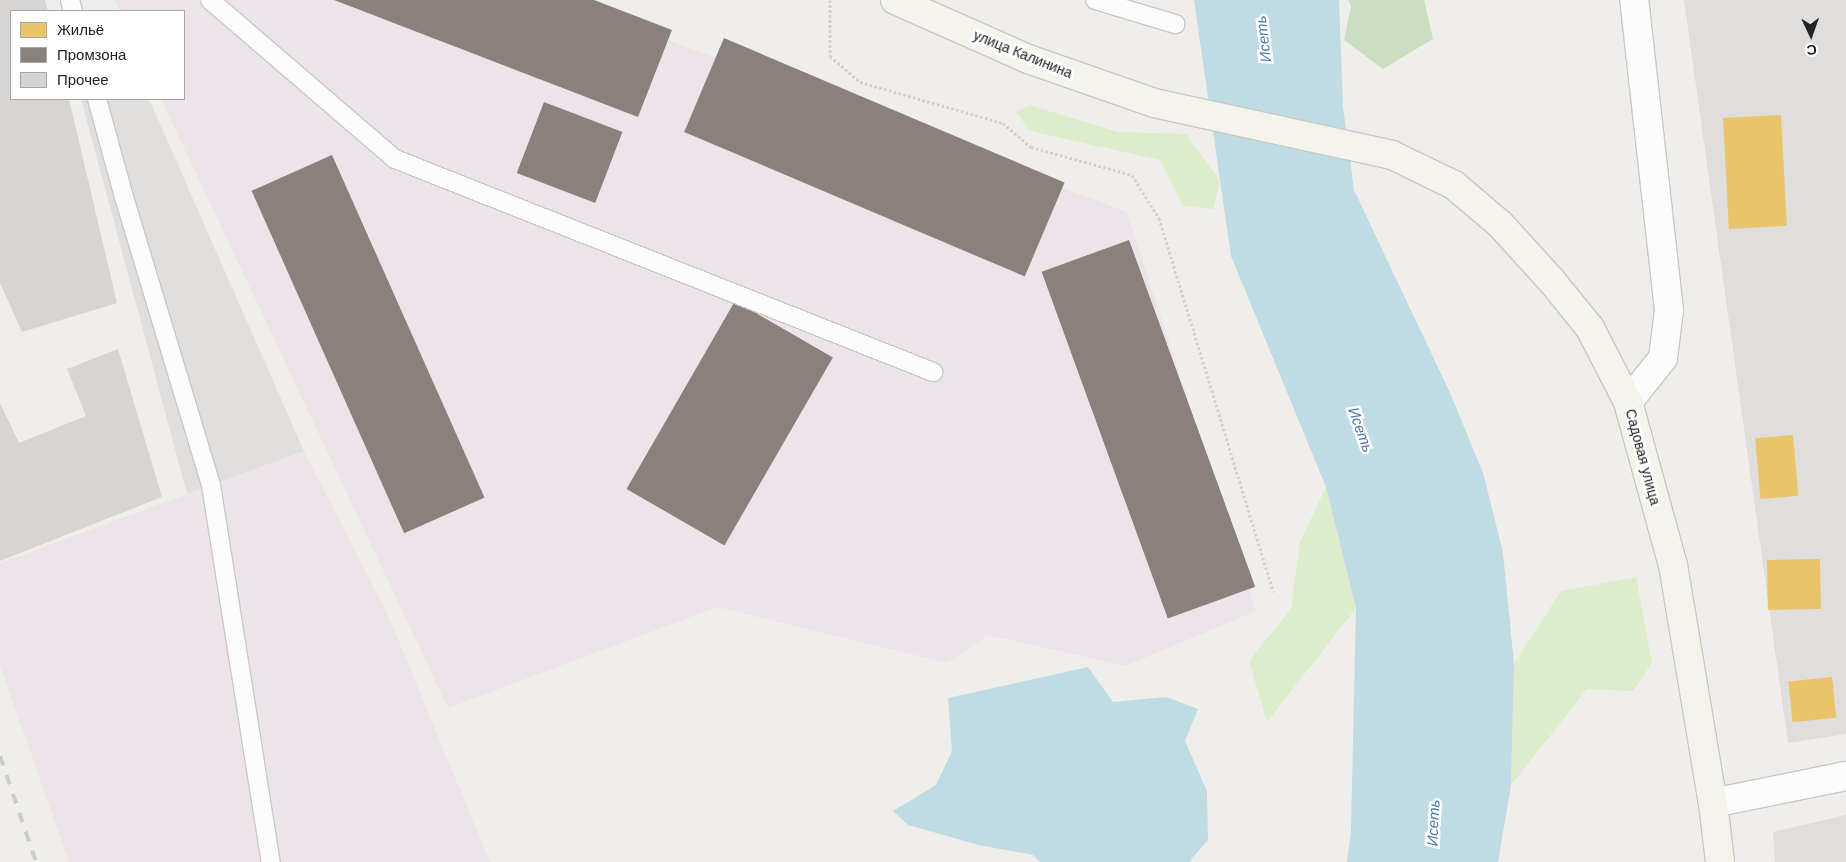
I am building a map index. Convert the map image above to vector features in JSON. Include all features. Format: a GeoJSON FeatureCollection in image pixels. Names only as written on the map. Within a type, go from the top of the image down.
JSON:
{"type":"FeatureCollection","features":[{"type":"Feature","properties":{"kind":"main road","name":"улица Калинина"},"geometry":{"type":"LineString","coordinates":[[895,0],[1028,58],[1154,103],[1392,155],[1454,185],[1500,224],[1551,280],[1590,328],[1628,402]]}},
{"type":"Feature","properties":{"kind":"main road","name":"Садовая улица"},"geometry":{"type":"LineString","coordinates":[[1628,402],[1673,566],[1713,803],[1720,862]]}},
{"type":"Feature","properties":{"kind":"street","name":"Садовая улица"},"geometry":{"type":"LineString","coordinates":[[1628,402],[1662,358],[1669,310],[1634,0]]}},
{"type":"Feature","properties":{"kind":"street"},"geometry":{"type":"LineString","coordinates":[[1713,803],[1846,776]]}},
{"type":"Feature","properties":{"kind":"lane"},"geometry":{"type":"LineString","coordinates":[[210,0],[395,159],[933,372]]}},
{"type":"Feature","properties":{"kind":"lane"},"geometry":{"type":"LineString","coordinates":[[1095,0],[1175,24]]}},
{"type":"Feature","properties":{"kind":"lane"},"geometry":{"type":"LineString","coordinates":[[97,100],[127,206],[211,485],[271,862]]}},
{"type":"Feature","properties":{"kind":"path"},"geometry":{"type":"LineString","coordinates":[[830,0],[830,56],[860,82],[1003,123],[1031,147],[1132,175],[1159,218],[1273,592]]}},
{"type":"Feature","properties":{"kind":"shaded area"},"geometry":{"type":"Polygon","coordinates":[[[115,0],[561,0],[1127,212],[1256,611],[1125,666],[988,635],[947,663],[717,607],[448,708],[161,100],[185,100],[185,10],[120,10],[115,0]]]}},
{"type":"Feature","properties":{"kind":"shaded area"},"geometry":{"type":"Polygon","coordinates":[[[1684,0],[1846,0],[1846,734],[1788,743],[1684,0]]]}},
{"type":"Feature","properties":{"kind":"shaded area"},"geometry":{"type":"Polygon","coordinates":[[[81,100],[149,100],[304,451],[187,494],[81,100]]]}},
{"type":"Feature","properties":{"kind":"shaded area"},"geometry":{"type":"Polygon","coordinates":[[[304,451],[388,615],[490,862],[69,862],[0,666],[0,563],[304,451]]]}},
{"type":"Feature","properties":{"kind":"shaded area"},"geometry":{"type":"Polygon","coordinates":[[[1846,815],[1846,862],[1775,862],[1773,832],[1846,815]]]}},
{"type":"Feature","properties":{"kind":"green space"},"geometry":{"type":"Polygon","coordinates":[[[1348,0],[1424,0],[1433,39],[1383,69],[1344,40],[1351,6],[1348,0]]]}},
{"type":"Feature","properties":{"kind":"green space"},"geometry":{"type":"Polygon","coordinates":[[[1029,105],[1118,132],[1186,134],[1220,181],[1213,209],[1183,206],[1160,160],[1030,131],[1016,112],[1029,105]]]}},
{"type":"Feature","properties":{"kind":"green space"},"geometry":{"type":"Polygon","coordinates":[[[1326,487],[1356,608],[1267,722],[1249,661],[1291,609],[1300,542],[1326,487]]]}},
{"type":"Feature","properties":{"kind":"green space"},"geometry":{"type":"Polygon","coordinates":[[[1636,577],[1652,663],[1633,691],[1587,689],[1511,785],[1514,664],[1561,591],[1636,577]]]}},
{"type":"Feature","properties":{"kind":"water","name":"Исеть"},"geometry":{"type":"Polygon","coordinates":[[[1194,0],[1339,0],[1343,107],[1354,190],[1451,395],[1483,473],[1503,553],[1514,664],[1511,785],[1498,862],[1347,862],[1351,830],[1356,608],[1326,487],[1231,256],[1194,0]]]}},
{"type":"Feature","properties":{"kind":"water"},"geometry":{"type":"Polygon","coordinates":[[[1088,667],[1113,702],[1166,697],[1198,709],[1185,741],[1207,791],[1208,840],[1189,862],[1040,862],[1033,855],[979,845],[908,825],[893,811],[936,785],[952,751],[948,698],[1088,667]]]}},
{"type":"Feature","properties":{"kind":"building: Жильё"},"geometry":{"type":"Polygon","coordinates":[[[1781,115],[1787,226],[1729,229],[1723,118],[1781,115]]]}},
{"type":"Feature","properties":{"kind":"building: Жильё"},"geometry":{"type":"Polygon","coordinates":[[[1793,435],[1798,496],[1760,499],[1755,438],[1793,435]]]}},
{"type":"Feature","properties":{"kind":"building: Жильё"},"geometry":{"type":"Polygon","coordinates":[[[1820,559],[1821,609],[1768,610],[1767,560],[1820,559]]]}},
{"type":"Feature","properties":{"kind":"building: Жильё"},"geometry":{"type":"Polygon","coordinates":[[[1832,677],[1836,718],[1793,722],[1788,682],[1832,677]]]}},
{"type":"Feature","properties":{"kind":"building: Промзона"},"geometry":{"type":"Polygon","coordinates":[[[334,0],[594,0],[672,30],[638,117],[334,0]]]}},
{"type":"Feature","properties":{"kind":"building: Промзона"},"geometry":{"type":"Polygon","coordinates":[[[724,38],[1065,183],[1025,276],[684,132],[724,38]]]}},
{"type":"Feature","properties":{"kind":"building: Промзона"},"geometry":{"type":"Polygon","coordinates":[[[544,102],[622,132],[595,203],[517,173],[544,102]]]}},
{"type":"Feature","properties":{"kind":"building: Промзона"},"geometry":{"type":"Polygon","coordinates":[[[332,155],[485,498],[404,533],[252,191],[332,155]]]}},
{"type":"Feature","properties":{"kind":"building: Промзона"},"geometry":{"type":"Polygon","coordinates":[[[1129,240],[1255,587],[1168,619],[1042,272],[1129,240]]]}},
{"type":"Feature","properties":{"kind":"building: Промзона"},"geometry":{"type":"Polygon","coordinates":[[[735,301],[833,358],[724,545],[626,489],[735,301]]]}},
{"type":"Feature","properties":{"kind":"building: Прочее"},"geometry":{"type":"Polygon","coordinates":[[[0,0],[45,0],[48,10],[10,10],[10,100],[69,100],[117,303],[22,332],[0,283],[0,0]]]}},
{"type":"Feature","properties":{"kind":"building: Прочее"},"geometry":{"type":"Polygon","coordinates":[[[118,349],[162,497],[0,561],[0,403],[19,443],[86,416],[67,369],[118,349]]]}},
{"type":"Feature","properties":{"kind":"railway"},"geometry":{"type":"LineString","coordinates":[[0,756],[36,862]]}}]}
